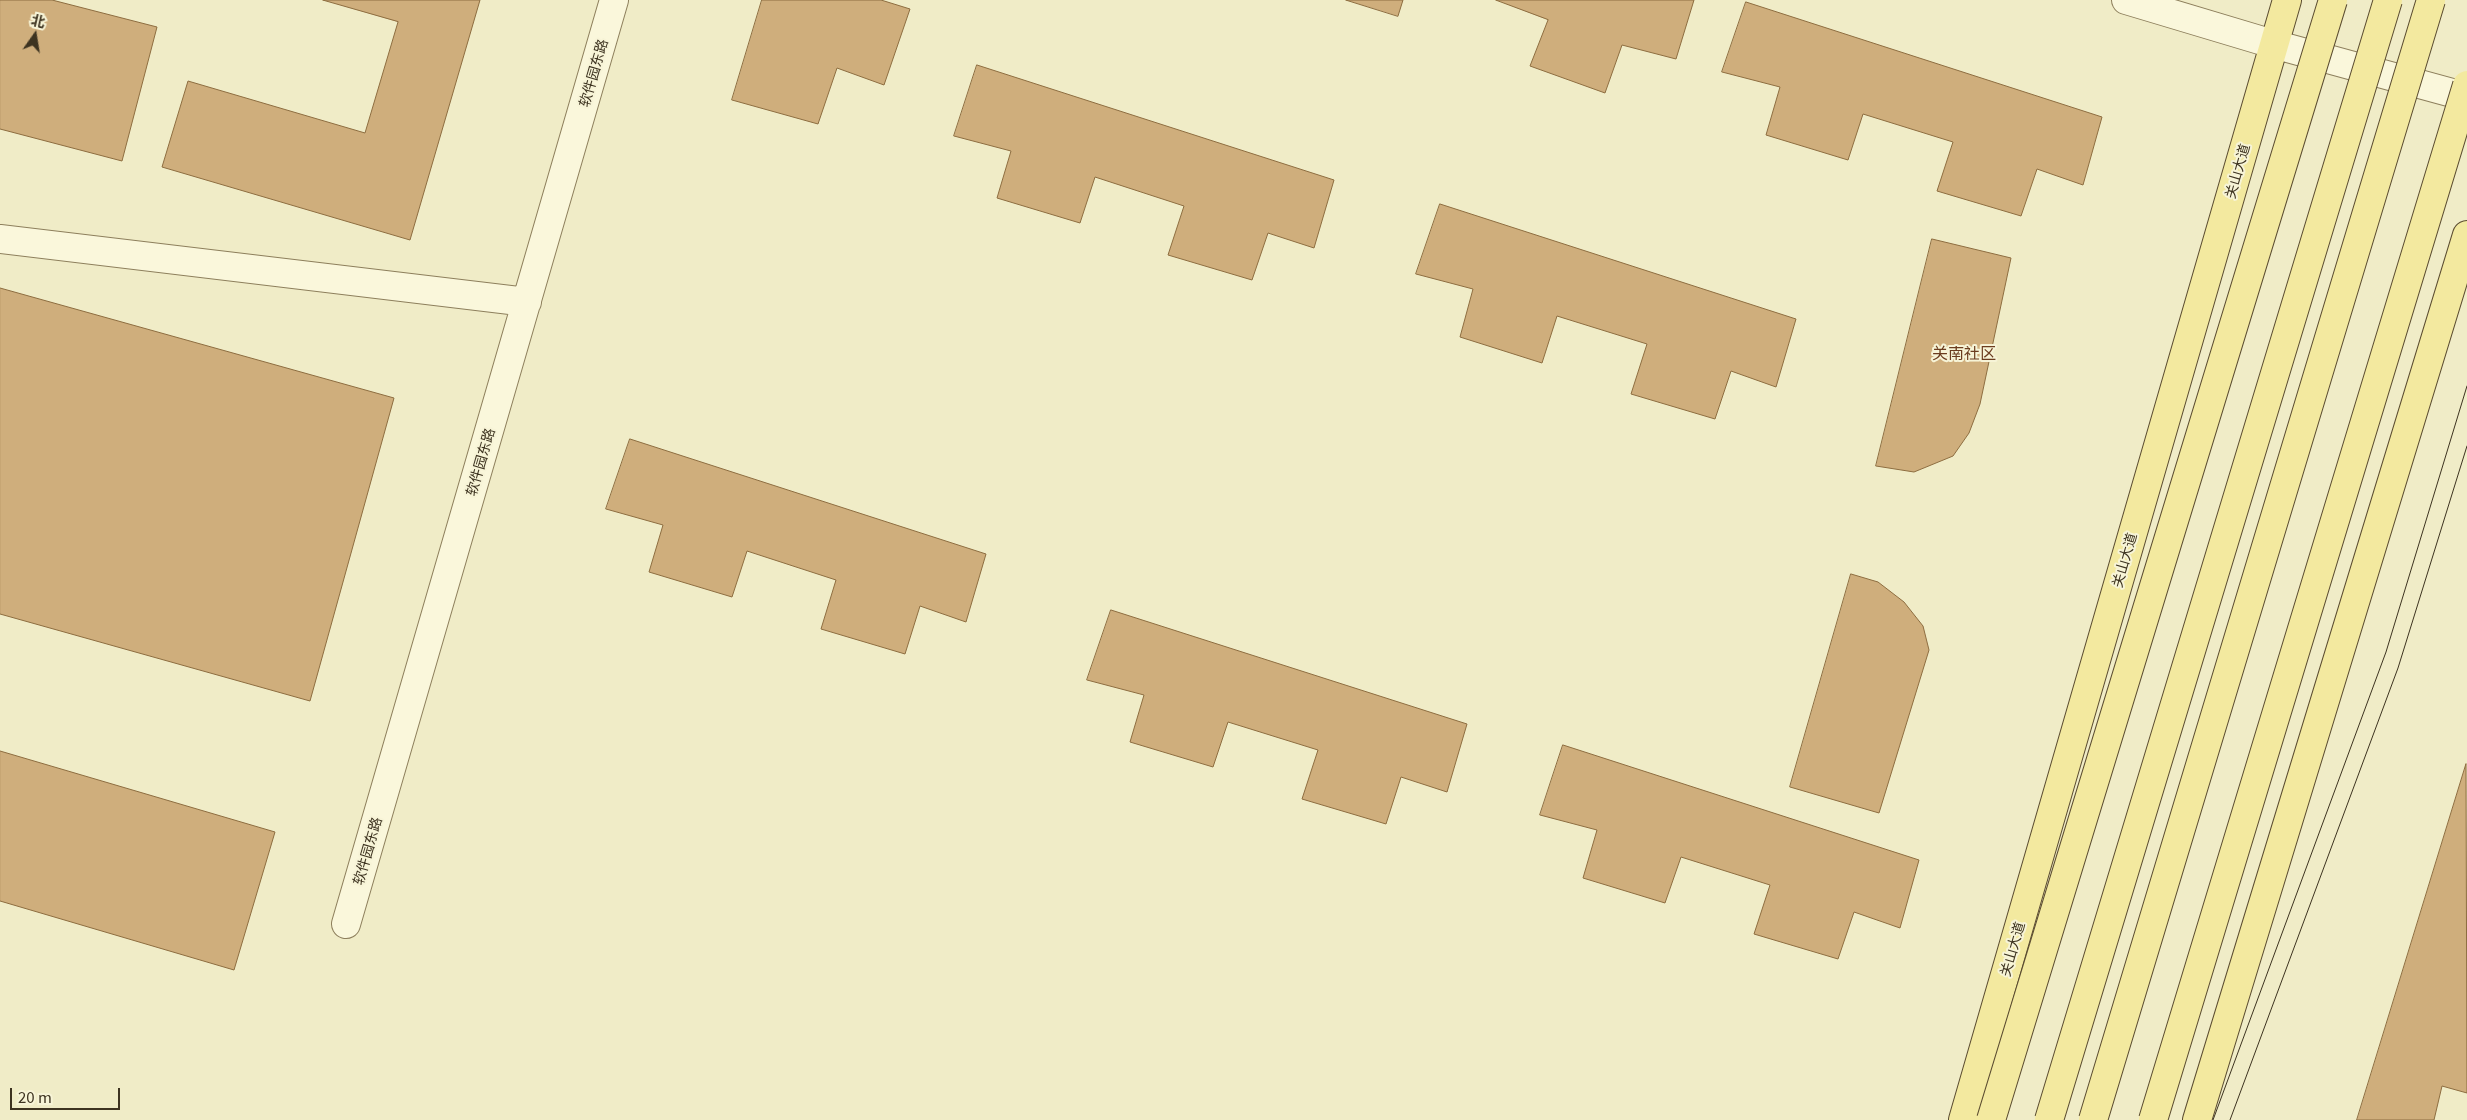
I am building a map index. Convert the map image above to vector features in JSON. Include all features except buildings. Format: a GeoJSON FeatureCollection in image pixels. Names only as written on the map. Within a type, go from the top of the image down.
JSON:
{"type":"FeatureCollection","features":[{"type":"Feature","properties":{"kind":"main road","name":"关山大道"},"geometry":{"type":"LineString","coordinates":[[1963,1120],[2287,0]]}},
{"type":"Feature","properties":{"kind":"main road"},"geometry":{"type":"LineString","coordinates":[[1991,1120],[2333,0]]}},
{"type":"Feature","properties":{"kind":"main road"},"geometry":{"type":"LineString","coordinates":[[2049,1120],[2388,0]]}},
{"type":"Feature","properties":{"kind":"main road"},"geometry":{"type":"LineString","coordinates":[[2093,1120],[2431,0]]}},
{"type":"Feature","properties":{"kind":"main road"},"geometry":{"type":"LineString","coordinates":[[2153,1120],[2467,86]]}},
{"type":"Feature","properties":{"kind":"main road"},"geometry":{"type":"LineString","coordinates":[[2197,1120],[2467,235]]}},
{"type":"Feature","properties":{"kind":"street","name":"软件园东路"},"geometry":{"type":"LineString","coordinates":[[346,924],[614,0]]}},
{"type":"Feature","properties":{"kind":"street"},"geometry":{"type":"LineString","coordinates":[[2126,0],[2273,44],[2467,97]]}},
{"type":"Feature","properties":{"kind":"street"},"geometry":{"type":"LineString","coordinates":[[0,239],[527,302]]}},
{"type":"Feature","properties":{"kind":"tram line"},"geometry":{"type":"LineString","coordinates":[[2213,1120],[2386,652],[2467,386]]}},
{"type":"Feature","properties":{"kind":"tram line"},"geometry":{"type":"LineString","coordinates":[[2230,1120],[2398,668],[2467,446]]}},
{"type":"Feature","properties":{"kind":"district","name":"关南社区"},"geometry":{"type":"Point","coordinates":[1964,353]}}]}
